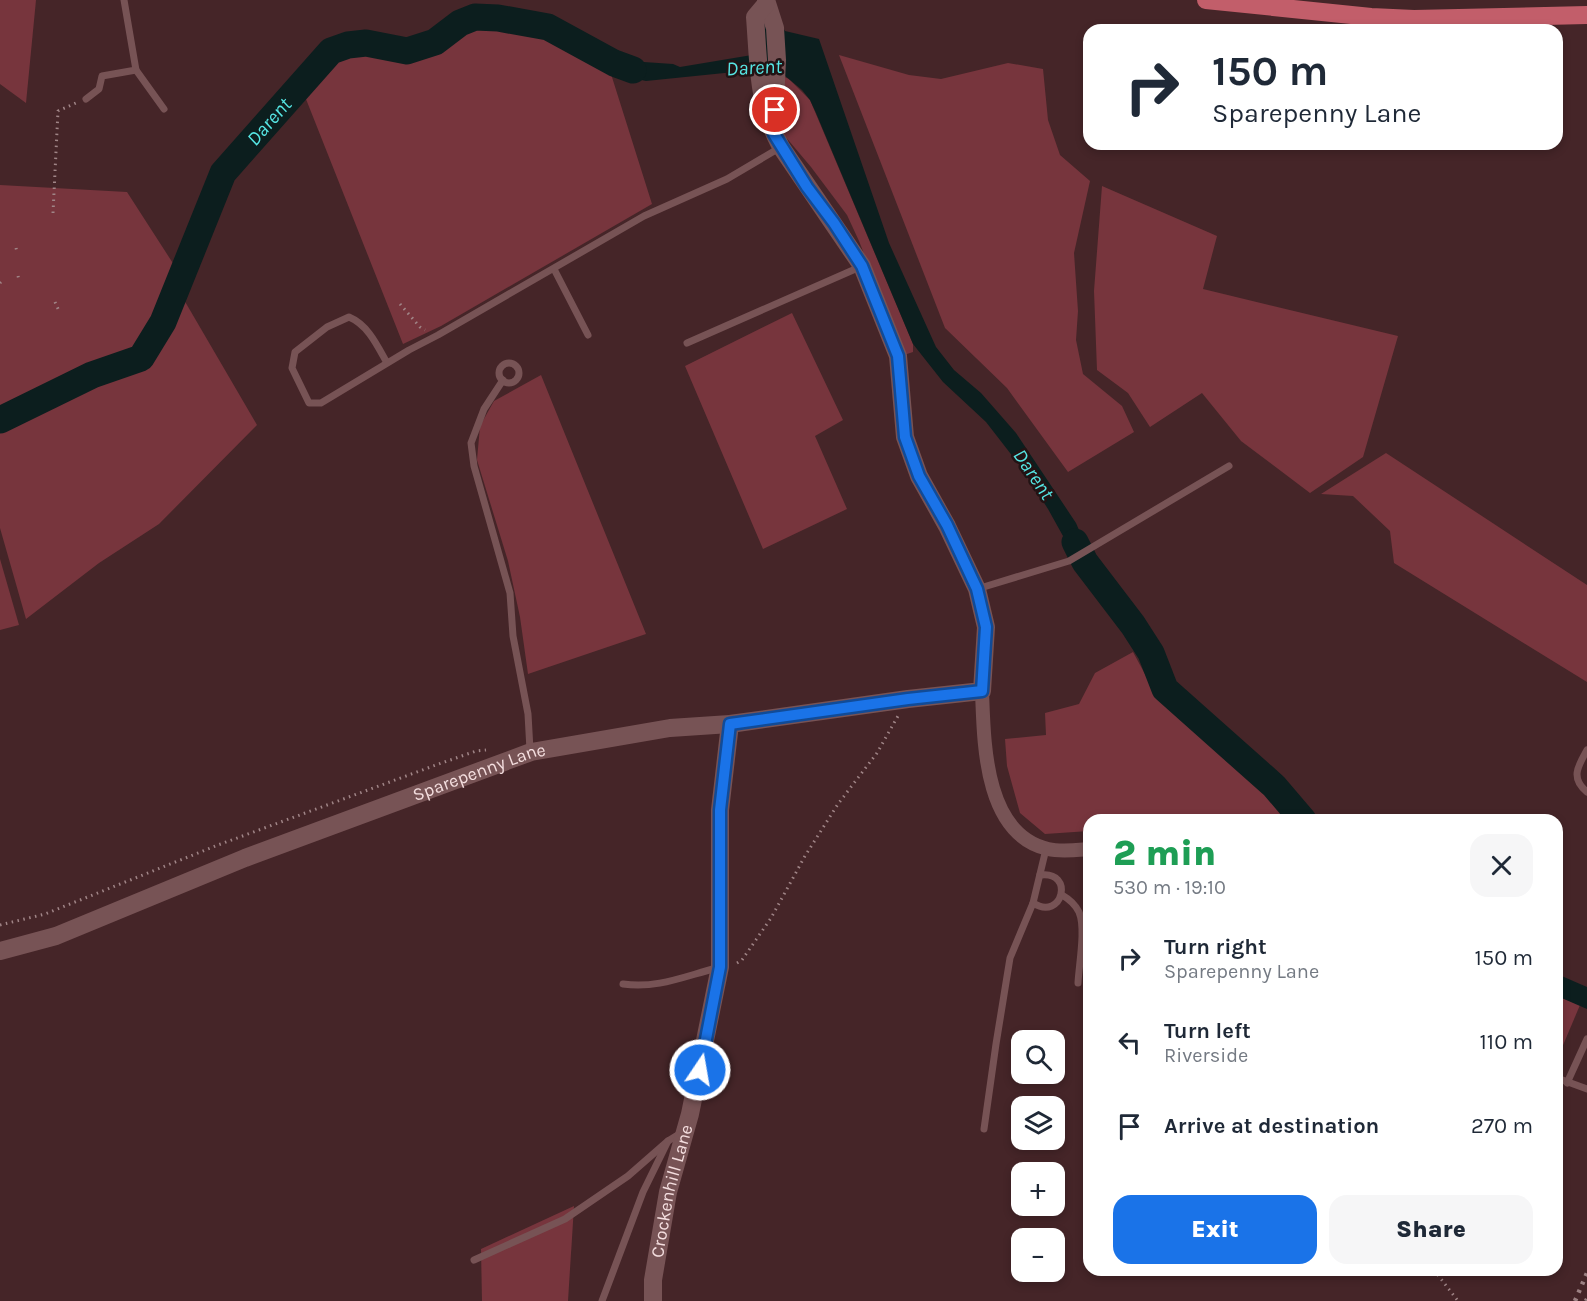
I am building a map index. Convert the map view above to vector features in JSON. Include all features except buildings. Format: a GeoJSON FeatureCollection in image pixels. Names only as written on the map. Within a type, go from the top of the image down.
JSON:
{"type":"FeatureCollection","features":[{"type":"Feature","properties":{"kind":"main road"},"geometry":{"type":"LineString","coordinates":[[1206,0],[1361,16],[1408,24]]}},
{"type":"Feature","properties":{"kind":"main road"},"geometry":{"type":"LineString","coordinates":[[1431,24],[1587,15]]}},
{"type":"Feature","properties":{"kind":"street"},"geometry":{"type":"LineString","coordinates":[[763,7],[759,78],[762,102],[777,140],[862,266],[898,356],[905,437],[919,476],[947,525],[977,589],[986,627],[982,691],[986,749],[995,798],[1012,828],[1031,843],[1056,851],[1083,849]]}},
{"type":"Feature","properties":{"kind":"street"},"geometry":{"type":"LineString","coordinates":[[763,7],[775,28],[777,140]]}},
{"type":"Feature","properties":{"kind":"street","name":"Sparepenny Lane"},"geometry":{"type":"LineString","coordinates":[[0,951],[56,936],[245,858],[531,752],[670,728],[730,724],[982,691]]}},
{"type":"Feature","properties":{"kind":"street","name":"Crockenhill Lane"},"geometry":{"type":"LineString","coordinates":[[653,1301],[653,1280],[668,1192],[686,1130],[714,1005],[720,966],[720,810],[730,724]]}},
{"type":"Feature","properties":{"kind":"lane"},"geometry":{"type":"LineString","coordinates":[[124,0],[136,70],[164,110]]}},
{"type":"Feature","properties":{"kind":"lane"},"geometry":{"type":"LineString","coordinates":[[86,99],[99,88],[102,76],[136,70]]}},
{"type":"Feature","properties":{"kind":"lane"},"geometry":{"type":"LineString","coordinates":[[387,363],[360,322],[349,317],[327,327],[295,352],[292,368],[309,403],[321,403],[644,216],[727,179],[777,140]]}},
{"type":"Feature","properties":{"kind":"lane"},"geometry":{"type":"LineString","coordinates":[[687,343],[862,266]]}},
{"type":"Feature","properties":{"kind":"lane"},"geometry":{"type":"LineString","coordinates":[[554,268],[588,335]]}},
{"type":"Feature","properties":{"kind":"lane"},"geometry":{"type":"LineString","coordinates":[[503,380],[484,409],[471,443],[474,466],[510,593],[513,636],[528,714],[531,752]]}},
{"type":"Feature","properties":{"kind":"lane"},"geometry":{"type":"LineString","coordinates":[[977,589],[1069,561],[1229,466]]}},
{"type":"Feature","properties":{"kind":"lane"},"geometry":{"type":"LineString","coordinates":[[1587,750],[1577,772],[1580,786],[1587,792]]}},
{"type":"Feature","properties":{"kind":"lane"},"geometry":{"type":"LineString","coordinates":[[984,1129],[1010,958],[1033,903],[1046,849]]}},
{"type":"Feature","properties":{"kind":"lane"},"geometry":{"type":"LineString","coordinates":[[1033,903],[1037,906],[1051,906],[1058,902],[1062,895],[1062,887],[1058,880],[1047,874],[1040,875]]}},
{"type":"Feature","properties":{"kind":"lane"},"geometry":{"type":"LineString","coordinates":[[1062,895],[1074,904],[1079,913],[1081,924],[1078,983]]}},
{"type":"Feature","properties":{"kind":"lane"},"geometry":{"type":"LineString","coordinates":[[624,984],[654,985],[720,966]]}},
{"type":"Feature","properties":{"kind":"lane"},"geometry":{"type":"LineString","coordinates":[[1567,1083],[1587,1039]]}},
{"type":"Feature","properties":{"kind":"lane"},"geometry":{"type":"LineString","coordinates":[[1563,1081],[1587,1089]]}},
{"type":"Feature","properties":{"kind":"lane"},"geometry":{"type":"LineString","coordinates":[[474,1260],[565,1219],[628,1176],[668,1141],[686,1130]]}},
{"type":"Feature","properties":{"kind":"lane"},"geometry":{"type":"LineString","coordinates":[[602,1301],[643,1192],[668,1141]]}},
{"type":"Feature","properties":{"kind":"path"},"geometry":{"type":"LineString","coordinates":[[52,213],[58,111],[86,99]]}},
{"type":"Feature","properties":{"kind":"path"},"geometry":{"type":"LineString","coordinates":[[55,302],[59,311]]}},
{"type":"Feature","properties":{"kind":"path"},"geometry":{"type":"LineString","coordinates":[[400,304],[420,327],[438,335]]}},
{"type":"Feature","properties":{"kind":"path"},"geometry":{"type":"LineString","coordinates":[[720,966],[742,960],[771,918],[805,856],[838,804],[877,753],[908,699]]}},
{"type":"Feature","properties":{"kind":"path"},"geometry":{"type":"LineString","coordinates":[[0,924],[45,914],[218,844],[476,751],[492,749]]}},
{"type":"Feature","properties":{"kind":"path"},"geometry":{"type":"LineString","coordinates":[[1439,1276],[1458,1301]]}},
{"type":"Feature","properties":{"kind":"shaded area"},"geometry":{"type":"Polygon","coordinates":[[[0,0],[36,0],[26,103],[0,84],[0,0]]]}},
{"type":"Feature","properties":{"kind":"shaded area"},"geometry":{"type":"Polygon","coordinates":[[[474,24],[517,28],[579,47],[611,74],[652,204],[441,326],[403,344],[302,89],[332,56],[365,48],[407,57],[434,48],[474,24]]]}},
{"type":"Feature","properties":{"kind":"shaded area"},"geometry":{"type":"Polygon","coordinates":[[[839,55],[909,75],[941,79],[1008,63],[1043,69],[1048,120],[1060,155],[1090,181],[1074,253],[1078,311],[1076,340],[1083,374],[1122,406],[1134,432],[1068,472],[1007,388],[945,328],[839,55]]]}},
{"type":"Feature","properties":{"kind":"shaded area"},"geometry":{"type":"Polygon","coordinates":[[[780,75],[789,79],[810,100],[913,344],[913,352],[904,355],[847,215],[784,135],[780,75]]]}},
{"type":"Feature","properties":{"kind":"shaded area"},"geometry":{"type":"Polygon","coordinates":[[[0,185],[127,192],[176,268],[156,322],[137,354],[88,370],[0,413],[0,185]]]}},
{"type":"Feature","properties":{"kind":"shaded area"},"geometry":{"type":"Polygon","coordinates":[[[1102,186],[1217,236],[1203,289],[1398,336],[1363,457],[1310,493],[1241,441],[1202,393],[1150,427],[1128,393],[1097,370],[1094,291],[1102,186]]]}},
{"type":"Feature","properties":{"kind":"shaded area"},"geometry":{"type":"Polygon","coordinates":[[[180,293],[257,425],[159,524],[99,563],[26,619],[0,528],[0,428],[98,379],[143,365],[169,324],[180,293]]]}},
{"type":"Feature","properties":{"kind":"shaded area"},"geometry":{"type":"Polygon","coordinates":[[[792,313],[843,420],[815,436],[847,509],[763,549],[685,366],[792,313]]]}},
{"type":"Feature","properties":{"kind":"shaded area"},"geometry":{"type":"Polygon","coordinates":[[[541,375],[646,634],[528,674],[520,617],[508,561],[477,460],[480,426],[494,401],[541,375]]]}},
{"type":"Feature","properties":{"kind":"shaded area"},"geometry":{"type":"Polygon","coordinates":[[[1386,453],[1587,585],[1587,682],[1394,563],[1390,531],[1353,496],[1321,494],[1386,453]]]}},
{"type":"Feature","properties":{"kind":"shaded area"},"geometry":{"type":"Polygon","coordinates":[[[0,559],[19,625],[0,630],[0,559]]]}},
{"type":"Feature","properties":{"kind":"shaded area"},"geometry":{"type":"Polygon","coordinates":[[[1133,652],[1159,700],[1268,791],[1284,814],[1083,814],[1083,831],[1045,834],[1020,813],[1007,766],[1005,739],[1046,735],[1045,713],[1079,704],[1095,673],[1133,652]]]}},
{"type":"Feature","properties":{"kind":"shaded area"},"geometry":{"type":"Polygon","coordinates":[[[1563,998],[1580,1005],[1563,1045],[1563,998]]]}},
{"type":"Feature","properties":{"kind":"shaded area"},"geometry":{"type":"Polygon","coordinates":[[[574,1206],[568,1301],[482,1301],[481,1249],[574,1206]]]}},
{"type":"Feature","properties":{"kind":"water"},"geometry":{"type":"Polygon","coordinates":[[[763,16],[778,18],[785,31],[819,39],[889,243],[936,347],[954,370],[981,393],[1016,433],[1076,523],[1082,537],[1082,547],[1101,570],[1088,576],[1071,556],[1068,545],[1048,509],[1021,467],[986,422],[943,382],[913,344],[816,113],[802,90],[784,75],[744,71],[646,81],[622,76],[595,64],[605,47],[629,61],[673,64],[680,67],[758,54],[763,16]]]}},
{"type":"Feature","properties":{"kind":"water"},"geometry":{"type":"Polygon","coordinates":[[[1563,977],[1587,987],[1587,1009],[1563,999],[1563,977]]]}},
{"type":"Feature","properties":{"kind":"waterway","name":"Darent"},"geometry":{"type":"LineString","coordinates":[[0,420],[92,375],[141,358],[163,322],[223,173],[331,51],[348,45],[366,43],[407,51],[435,42],[460,23],[475,17],[498,18],[548,27],[614,63],[633,70]]}},
{"type":"Feature","properties":{"kind":"waterway","name":"Darent"},"geometry":{"type":"LineString","coordinates":[[1075,542],[1085,562],[1133,625],[1151,653],[1165,689],[1274,786],[1298,814]]}},
{"type":"Feature","properties":{"kind":"railway"},"geometry":{"type":"LineString","coordinates":[[1575,1301],[1587,1273]]}},
{"type":"Feature","properties":{"kind":"route"},"geometry":{"type":"LineString","coordinates":[[700,1070],[720,967],[720,810],[730,724],[982,691],[986,627],[977,589],[947,525],[919,476],[905,437],[898,356],[862,266],[807,187],[774,134],[775,110]]}}]}
